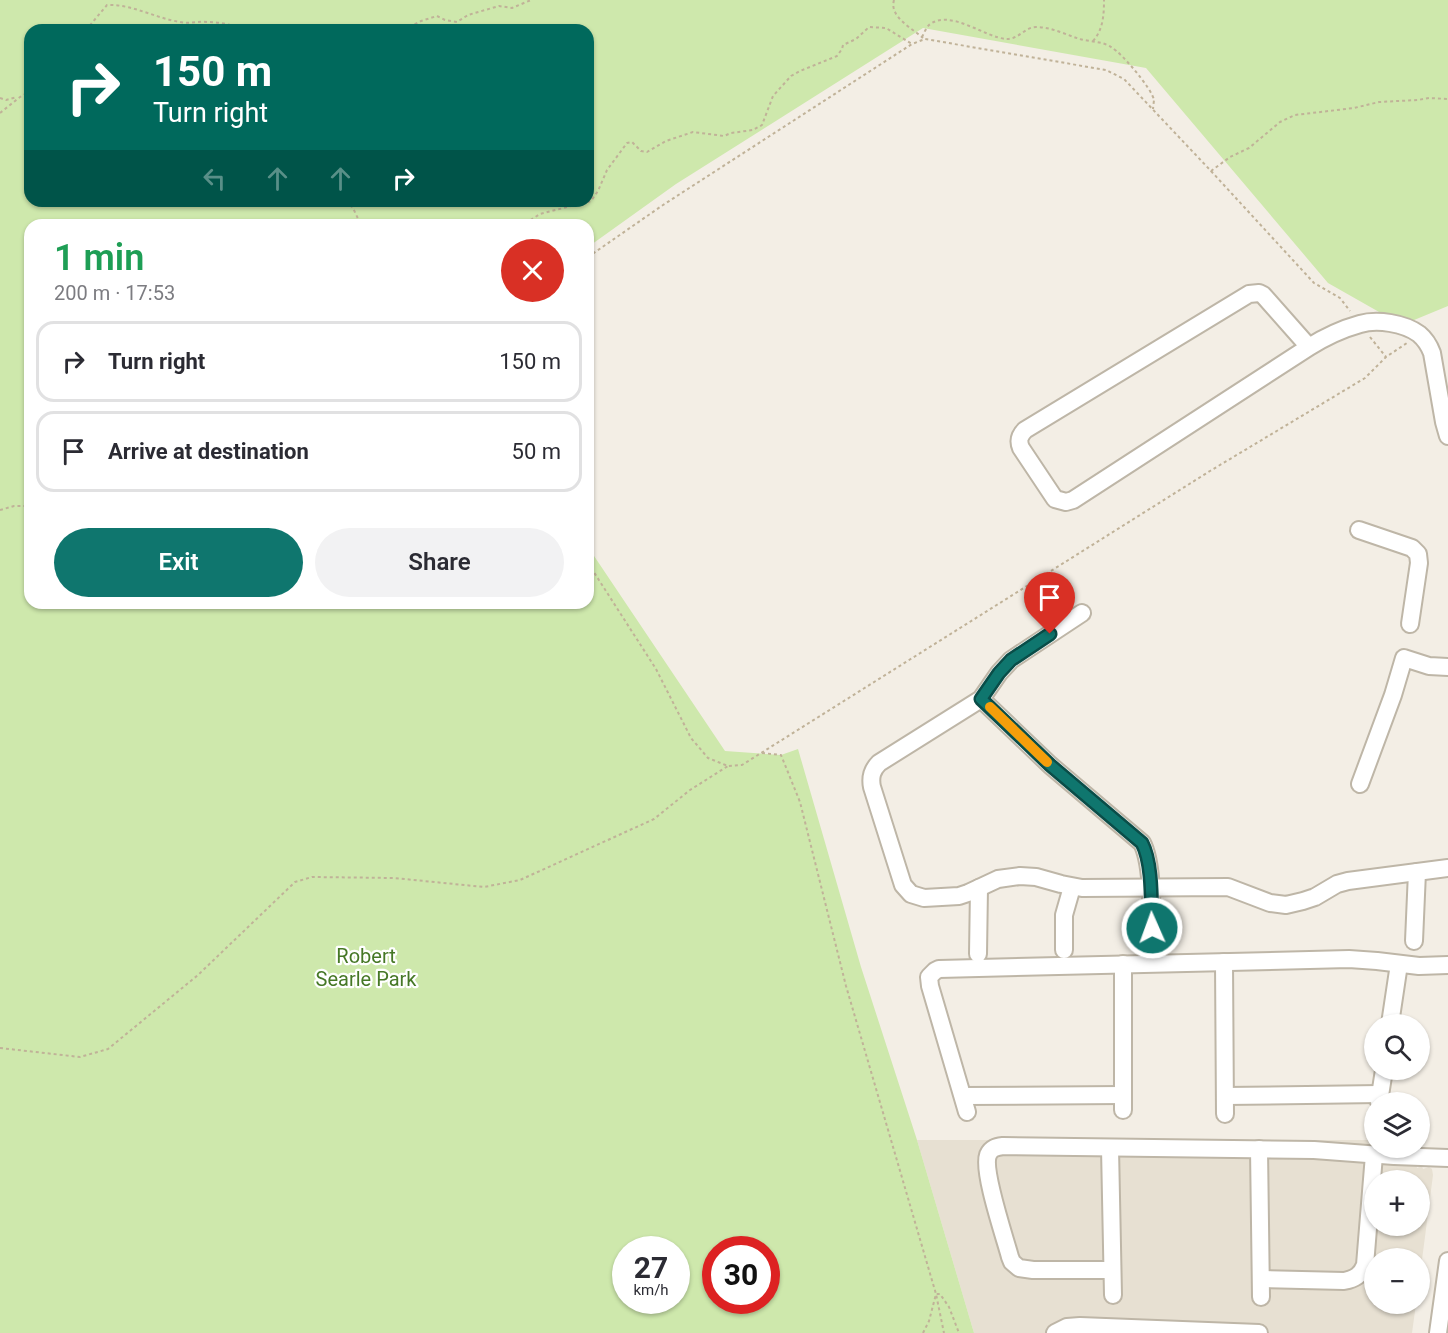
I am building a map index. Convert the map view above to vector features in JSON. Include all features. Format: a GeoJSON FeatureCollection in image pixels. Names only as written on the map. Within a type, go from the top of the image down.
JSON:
{"type":"FeatureCollection","features":[{"type":"Feature","properties":{"kind":"street"},"geometry":{"type":"LineString","coordinates":[[1309,347],[1263,296],[1259,293],[1249,294],[1024,430],[1019,443],[1053,497],[1062,501],[1073,500],[1309,347],[1359,324],[1378,322],[1404,327],[1419,333],[1429,345],[1448,436]]}},
{"type":"Feature","properties":{"kind":"street"},"geometry":{"type":"LineString","coordinates":[[1359,530],[1412,548],[1418,554],[1419,563],[1410,624]]}},
{"type":"Feature","properties":{"kind":"street"},"geometry":{"type":"LineString","coordinates":[[1082,613],[1017,655],[999,673],[981,699],[879,763],[873,771],[871,781],[906,890],[917,897],[924,898],[959,896],[998,879],[1020,876],[1036,877],[1072,887],[1228,887],[1270,903],[1286,904],[1315,897],[1348,880],[1448,868]]}},
{"type":"Feature","properties":{"kind":"street"},"geometry":{"type":"LineString","coordinates":[[1360,784],[1404,658],[1429,666],[1448,667]]}},
{"type":"Feature","properties":{"kind":"street"},"geometry":{"type":"LineString","coordinates":[[981,699],[1050,765],[1138,839],[1146,851],[1152,948]]}},
{"type":"Feature","properties":{"kind":"street"},"geometry":{"type":"LineString","coordinates":[[1414,941],[1417,872]]}},
{"type":"Feature","properties":{"kind":"street"},"geometry":{"type":"LineString","coordinates":[[1064,950],[1064,915],[1072,887]]}},
{"type":"Feature","properties":{"kind":"street"},"geometry":{"type":"LineString","coordinates":[[978,954],[979,888]]}},
{"type":"Feature","properties":{"kind":"street"},"geometry":{"type":"LineString","coordinates":[[1123,964],[1123,1103],[965,1104],[930,986],[929,977],[939,969],[1123,964],[1349,959],[1419,966],[1448,965]]}},
{"type":"Feature","properties":{"kind":"street"},"geometry":{"type":"LineString","coordinates":[[1224,962],[1225,1114]]}},
{"type":"Feature","properties":{"kind":"street"},"geometry":{"type":"LineString","coordinates":[[1392,1014],[1399,964]]}},
{"type":"Feature","properties":{"kind":"street"},"geometry":{"type":"LineString","coordinates":[[1225,1096],[1364,1098]]}},
{"type":"Feature","properties":{"kind":"street"},"geometry":{"type":"LineString","coordinates":[[1112,1270],[1033,1270],[1014,1265],[988,1178],[986,1163],[989,1152],[998,1147],[1314,1150],[1364,1154]]}},
{"type":"Feature","properties":{"kind":"street"},"geometry":{"type":"LineString","coordinates":[[1110,1149],[1113,1295]]}},
{"type":"Feature","properties":{"kind":"street"},"geometry":{"type":"LineString","coordinates":[[1259,1149],[1261,1297]]}},
{"type":"Feature","properties":{"kind":"street"},"geometry":{"type":"LineString","coordinates":[[1430,1157],[1448,1158]]}},
{"type":"Feature","properties":{"kind":"street"},"geometry":{"type":"LineString","coordinates":[[1261,1279],[1344,1281],[1360,1275],[1365,1265],[1374,1158]]}},
{"type":"Feature","properties":{"kind":"street"},"geometry":{"type":"LineString","coordinates":[[1438,1333],[1448,1261]]}},
{"type":"Feature","properties":{"kind":"street"},"geometry":{"type":"LineString","coordinates":[[1055,1333],[1067,1327],[1080,1326],[1259,1333]]}},
{"type":"Feature","properties":{"kind":"path"},"geometry":{"type":"LineString","coordinates":[[416,24],[436,16],[457,22],[468,15],[499,6],[512,8],[531,0]]}},
{"type":"Feature","properties":{"kind":"path"},"geometry":{"type":"LineString","coordinates":[[894,0],[892,5],[896,16],[923,38],[1106,70],[1124,79],[1314,283],[1341,298],[1386,357]]}},
{"type":"Feature","properties":{"kind":"path"},"geometry":{"type":"LineString","coordinates":[[1093,41],[1099,35],[1103,22],[1104,0]]}},
{"type":"Feature","properties":{"kind":"path"},"geometry":{"type":"LineString","coordinates":[[91,24],[107,5],[120,5],[183,23],[207,21],[224,24]]}},
{"type":"Feature","properties":{"kind":"path"},"geometry":{"type":"LineString","coordinates":[[594,253],[663,205],[923,38],[928,26],[942,20],[965,24],[994,36],[1009,39],[1034,27],[1055,30],[1111,46],[1144,81],[1154,100],[1153,109]]}},
{"type":"Feature","properties":{"kind":"path"},"geometry":{"type":"LineString","coordinates":[[594,197],[607,170],[627,143],[632,142],[641,151],[647,152],[666,141],[693,132],[724,136],[753,130],[762,125],[773,96],[791,76],[837,56],[843,45],[856,39],[869,27],[886,28],[912,44]]}},
{"type":"Feature","properties":{"kind":"path"},"geometry":{"type":"LineString","coordinates":[[0,113],[24,95]]}},
{"type":"Feature","properties":{"kind":"path"},"geometry":{"type":"LineString","coordinates":[[0,98],[6,100],[20,97]]}},
{"type":"Feature","properties":{"kind":"path"},"geometry":{"type":"LineString","coordinates":[[1211,171],[1230,157],[1249,148],[1280,122],[1295,115],[1354,108],[1379,102],[1429,98],[1448,99]]}},
{"type":"Feature","properties":{"kind":"path"},"geometry":{"type":"LineString","coordinates":[[532,219],[540,214],[567,207]]}},
{"type":"Feature","properties":{"kind":"path"},"geometry":{"type":"LineString","coordinates":[[594,572],[656,669],[691,738],[708,758],[728,766],[742,765],[1210,471],[1365,378],[1386,357],[1409,342],[1429,345]]}},
{"type":"Feature","properties":{"kind":"path"},"geometry":{"type":"LineString","coordinates":[[0,510],[24,506]]}},
{"type":"Feature","properties":{"kind":"path"},"geometry":{"type":"LineString","coordinates":[[762,753],[781,755],[800,802],[846,986],[936,1294],[945,1333]]}},
{"type":"Feature","properties":{"kind":"path"},"geometry":{"type":"LineString","coordinates":[[0,1048],[80,1057],[108,1049],[198,975],[295,882],[312,877],[394,878],[484,887],[520,880],[654,819],[690,790],[728,766]]}},
{"type":"Feature","properties":{"kind":"path"},"geometry":{"type":"LineString","coordinates":[[923,1333],[929,1322],[936,1294]]}},
{"type":"Feature","properties":{"kind":"path"},"geometry":{"type":"LineString","coordinates":[[936,1294],[940,1294],[949,1307],[959,1333]]}},
{"type":"Feature","properties":{"kind":"shaded area"},"geometry":{"type":"Polygon","coordinates":[[[917,1140],[1364,1140],[1364,1158],[1415,1158],[1417,1168],[1422,1166],[1423,1169],[1429,1167],[1432,1169],[1430,1198],[1430,1170],[1364,1170],[1364,1236],[1425,1236],[1424,1248],[1364,1248],[1364,1314],[1415,1314],[1412,1333],[974,1333],[917,1140]]]}},
{"type":"Feature","properties":{"kind":"green space","name":"Robert Searle Park"},"geometry":{"type":"Polygon","coordinates":[[[0,0],[1448,0],[1448,306],[1402,325],[1328,283],[1146,68],[923,28],[676,184],[594,243],[594,219],[24,219],[24,609],[594,609],[594,556],[725,751],[781,755],[798,749],[861,967],[917,1140],[974,1333],[0,1333],[0,0]]]}},
{"type":"Feature","properties":{"kind":"slow traffic"},"geometry":{"type":"LineString","coordinates":[[990,707],[1047,762]]}},
{"type":"Feature","properties":{"kind":"route"},"geometry":{"type":"LineString","coordinates":[[1050,634],[1011,660],[981,699],[1050,765],[1142,843],[1147,857],[1152,928]]}}]}
